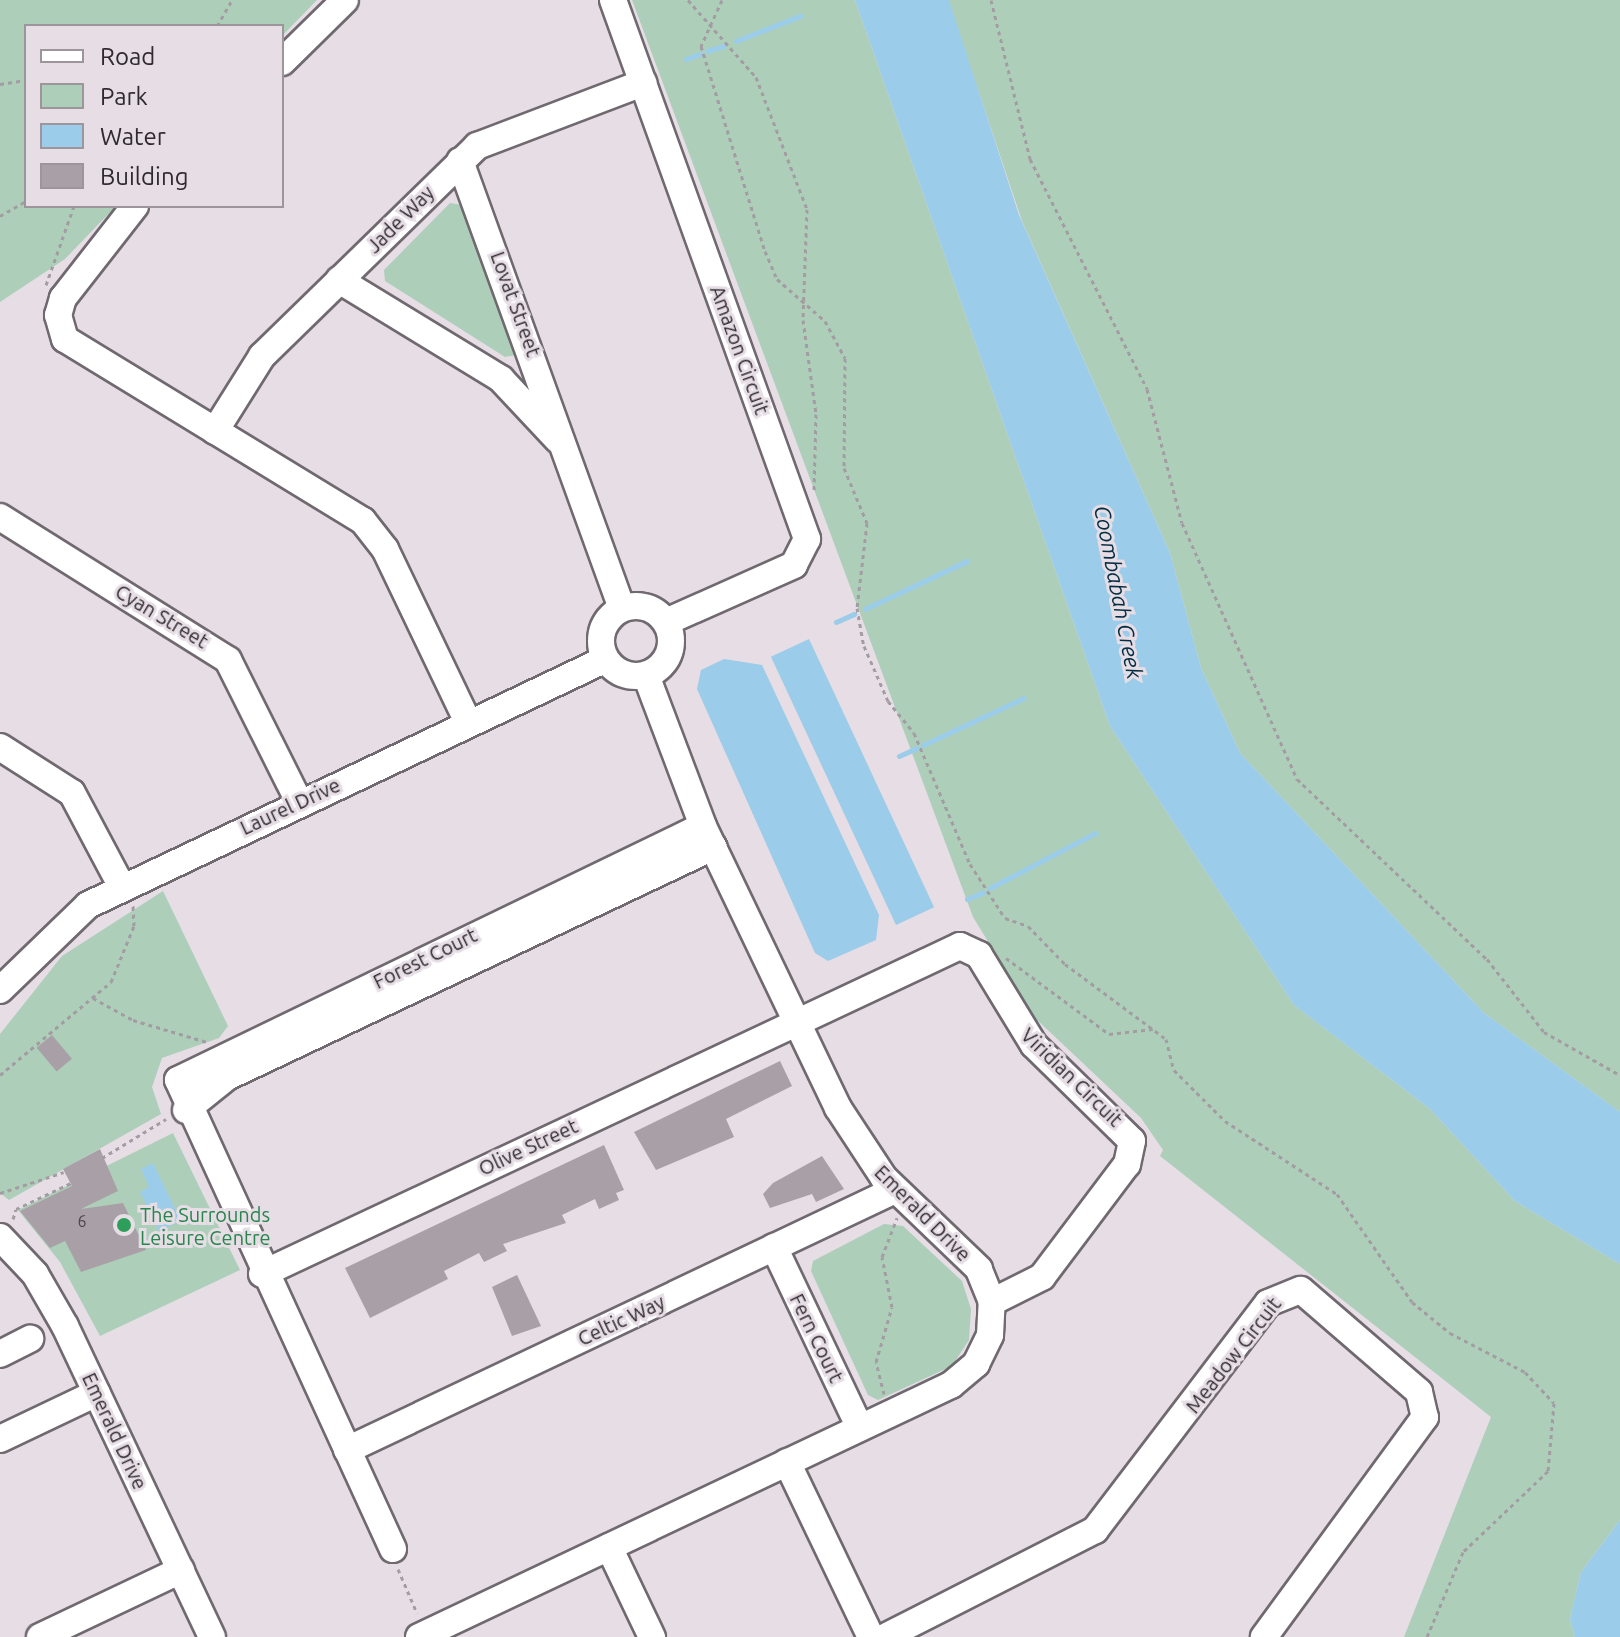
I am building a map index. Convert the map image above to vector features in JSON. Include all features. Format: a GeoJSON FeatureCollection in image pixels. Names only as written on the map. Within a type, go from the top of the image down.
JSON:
{"type":"FeatureCollection","features":[{"type":"Feature","properties":{"kind":"street"},"geometry":{"type":"LineString","coordinates":[[284,60],[345,0]]}},
{"type":"Feature","properties":{"kind":"street","name":"Amazon Circuit"},"geometry":{"type":"LineString","coordinates":[[613,0],[807,539],[794,565],[666,622]]}},
{"type":"Feature","properties":{"kind":"street","name":"Jade Way"},"geometry":{"type":"LineString","coordinates":[[215,431],[255,364],[460,161],[494,136],[643,83]]}},
{"type":"Feature","properties":{"kind":"street","name":"Lovat Street"},"geometry":{"type":"LineString","coordinates":[[460,161],[622,609]]}},
{"type":"Feature","properties":{"kind":"street"},"geometry":{"type":"LineString","coordinates":[[133,208],[63,298],[61,331],[375,534],[468,722]]}},
{"type":"Feature","properties":{"kind":"street","name":"Lovat Street"},"geometry":{"type":"LineString","coordinates":[[339,280],[501,379],[565,449]]}},
{"type":"Feature","properties":{"kind":"street","name":"Cyan Street"},"geometry":{"type":"LineString","coordinates":[[0,517],[228,660],[299,802]]}},
{"type":"Feature","properties":{"kind":"street"},"geometry":{"type":"LineString","coordinates":[[647,608],[666,622],[671,649],[646,675],[618,672],[606,659],[605,625],[622,609],[647,608]]}},
{"type":"Feature","properties":{"kind":"street","name":"Laurel Drive"},"geometry":{"type":"LineString","coordinates":[[0,990],[64,922],[127,894],[299,802],[606,659]]}},
{"type":"Feature","properties":{"kind":"street","name":"Emerald Drive"},"geometry":{"type":"LineString","coordinates":[[646,675],[708,836],[853,1135],[898,1202],[973,1261],[992,1302]]}},
{"type":"Feature","properties":{"kind":"street"},"geometry":{"type":"LineString","coordinates":[[0,747],[72,793],[127,894]]}},
{"type":"Feature","properties":{"kind":"street","name":"Forest Court"},"geometry":{"type":"LineString","coordinates":[[393,1549],[262,1274],[178,1113],[178,1080],[228,1053],[708,836]]}},
{"type":"Feature","properties":{"kind":"street","name":"Forest Court"},"geometry":{"type":"LineString","coordinates":[[178,1113],[227,1077],[708,836]]}},
{"type":"Feature","properties":{"kind":"street","name":"Viridian Circuit"},"geometry":{"type":"LineString","coordinates":[[795,1020],[966,947],[979,955],[1034,1045],[1128,1133],[1127,1164],[1042,1277],[992,1302]]}},
{"type":"Feature","properties":{"kind":"street","name":"Olive Street"},"geometry":{"type":"LineString","coordinates":[[262,1274],[795,1020]]}},
{"type":"Feature","properties":{"kind":"street","name":"Celtic Way"},"geometry":{"type":"LineString","coordinates":[[347,1450],[774,1247],[898,1202]]}},
{"type":"Feature","properties":{"kind":"street","name":"Emerald Drive"},"geometry":{"type":"LineString","coordinates":[[6,1228],[35,1274],[97,1393],[212,1637]]}},
{"type":"Feature","properties":{"kind":"street","name":"Fern Court"},"geometry":{"type":"LineString","coordinates":[[774,1247],[860,1428]]}},
{"type":"Feature","properties":{"kind":"street","name":"Meadow Circuit"},"geometry":{"type":"LineString","coordinates":[[885,1637],[1095,1530],[1268,1303],[1301,1290],[1419,1392],[1425,1417],[1264,1637]]}},
{"type":"Feature","properties":{"kind":"street"},"geometry":{"type":"LineString","coordinates":[[427,1630],[860,1428],[969,1372],[987,1344],[992,1302]]}},
{"type":"Feature","properties":{"kind":"street"},"geometry":{"type":"LineString","coordinates":[[0,1354],[30,1339]]}},
{"type":"Feature","properties":{"kind":"street"},"geometry":{"type":"LineString","coordinates":[[0,1439],[97,1393]]}},
{"type":"Feature","properties":{"kind":"street"},"geometry":{"type":"LineString","coordinates":[[787,1462],[871,1637]]}},
{"type":"Feature","properties":{"kind":"street"},"geometry":{"type":"LineString","coordinates":[[609,1547],[652,1637]]}},
{"type":"Feature","properties":{"kind":"street"},"geometry":{"type":"LineString","coordinates":[[40,1637],[181,1570]]}},
{"type":"Feature","properties":{"kind":"path"},"geometry":{"type":"LineString","coordinates":[[218,24],[232,0]]}},
{"type":"Feature","properties":{"kind":"path"},"geometry":{"type":"LineString","coordinates":[[688,0],[756,77],[807,209],[804,305],[816,504]]}},
{"type":"Feature","properties":{"kind":"path"},"geometry":{"type":"LineString","coordinates":[[722,0],[701,46],[728,142],[777,279],[825,321],[845,358],[842,456],[867,523],[857,608],[864,646],[888,701],[914,733],[955,835],[990,897],[1005,918],[1028,926],[1065,964],[1166,1039],[1174,1070],[1225,1121],[1337,1194],[1412,1302],[1450,1333],[1525,1372],[1554,1403],[1548,1471],[1463,1552],[1427,1637]]}},
{"type":"Feature","properties":{"kind":"path"},"geometry":{"type":"LineString","coordinates":[[991,0],[1030,159],[1147,389],[1182,523],[1297,779],[1487,959],[1544,1032],[1620,1075]]}},
{"type":"Feature","properties":{"kind":"path"},"geometry":{"type":"LineString","coordinates":[[0,84],[24,80]]}},
{"type":"Feature","properties":{"kind":"path"},"geometry":{"type":"LineString","coordinates":[[0,216],[24,202]]}},
{"type":"Feature","properties":{"kind":"path"},"geometry":{"type":"LineString","coordinates":[[52,292],[46,283],[73,208]]}},
{"type":"Feature","properties":{"kind":"path"},"geometry":{"type":"LineString","coordinates":[[0,1075],[93,998],[124,957],[127,894]]}},
{"type":"Feature","properties":{"kind":"path"},"geometry":{"type":"LineString","coordinates":[[93,998],[133,1020],[228,1053]]}},
{"type":"Feature","properties":{"kind":"path"},"geometry":{"type":"LineString","coordinates":[[102,1158],[178,1113]]}},
{"type":"Feature","properties":{"kind":"path"},"geometry":{"type":"LineString","coordinates":[[0,1193],[64,1172]]}},
{"type":"Feature","properties":{"kind":"path"},"geometry":{"type":"LineString","coordinates":[[6,1228],[16,1209],[71,1183]]}},
{"type":"Feature","properties":{"kind":"path"},"geometry":{"type":"LineString","coordinates":[[887,1401],[876,1369],[892,1316],[882,1257],[898,1202]]}},
{"type":"Feature","properties":{"kind":"path"},"geometry":{"type":"LineString","coordinates":[[393,1549],[427,1630]]}},
{"type":"Feature","properties":{"kind":"green space"},"geometry":{"type":"Polygon","coordinates":[[[0,0],[317,0],[284,34],[284,24],[24,24],[24,208],[114,208],[65,259],[0,302],[0,0]]]}},
{"type":"Feature","properties":{"kind":"green space"},"geometry":{"type":"Polygon","coordinates":[[[632,0],[855,0],[1110,726],[1294,1005],[1430,1109],[1515,1201],[1620,1264],[1620,1520],[1581,1572],[1570,1619],[1575,1637],[1404,1637],[1491,1417],[1160,1156],[1163,1150],[1141,1118],[1035,1018],[973,917],[632,0]]]}},
{"type":"Feature","properties":{"kind":"green space"},"geometry":{"type":"Polygon","coordinates":[[[948,0],[1620,0],[1620,1112],[1484,1013],[1240,753],[1201,668],[1170,553],[1022,221],[948,0]]]}},
{"type":"Feature","properties":{"kind":"green space"},"geometry":{"type":"Polygon","coordinates":[[[450,203],[463,205],[516,355],[505,357],[385,281],[384,270],[450,203]]]}},
{"type":"Feature","properties":{"kind":"green space"},"geometry":{"type":"Polygon","coordinates":[[[163,891],[228,1026],[219,1038],[162,1058],[152,1087],[161,1114],[9,1200],[0,1193],[0,1034],[62,956],[163,891]]]}},
{"type":"Feature","properties":{"kind":"green space","name":"The Surrounds Leisure Centre"},"geometry":{"type":"Polygon","coordinates":[[[173,1133],[240,1270],[100,1336],[60,1262],[18,1210],[173,1133]]]}},
{"type":"Feature","properties":{"kind":"green space"},"geometry":{"type":"Polygon","coordinates":[[[884,1224],[903,1226],[962,1281],[971,1309],[969,1340],[952,1366],[878,1400],[868,1395],[811,1271],[813,1261],[884,1224]]]}},
{"type":"Feature","properties":{"kind":"water","name":"Coombabah Creek"},"geometry":{"type":"Polygon","coordinates":[[[855,0],[949,0],[1019,215],[1170,553],[1201,668],[1240,753],[1484,1013],[1620,1112],[1620,1264],[1515,1201],[1430,1109],[1294,1005],[1110,726],[855,0]]]}},
{"type":"Feature","properties":{"kind":"water"},"geometry":{"type":"Polygon","coordinates":[[[809,639],[934,907],[896,925],[771,657],[809,639]]]}},
{"type":"Feature","properties":{"kind":"water"},"geometry":{"type":"Polygon","coordinates":[[[724,659],[762,665],[879,915],[876,940],[828,961],[815,953],[697,689],[701,670],[724,659]]]}},
{"type":"Feature","properties":{"kind":"water"},"geometry":{"type":"Polygon","coordinates":[[[153,1163],[181,1221],[159,1231],[140,1192],[149,1187],[141,1169],[153,1163]]]}},
{"type":"Feature","properties":{"kind":"water"},"geometry":{"type":"Polygon","coordinates":[[[1620,1520],[1620,1637],[1575,1637],[1570,1619],[1581,1572],[1620,1520]]]}},
{"type":"Feature","properties":{"kind":"building"},"geometry":{"type":"Polygon","coordinates":[[[52,1035],[72,1059],[57,1072],[37,1048],[52,1035]]]}},
{"type":"Feature","properties":{"kind":"building"},"geometry":{"type":"Polygon","coordinates":[[[780,1061],[792,1086],[726,1119],[734,1137],[656,1170],[634,1132],[780,1061]]]}},
{"type":"Feature","properties":{"kind":"building"},"geometry":{"type":"Polygon","coordinates":[[[604,1145],[624,1190],[616,1193],[619,1200],[599,1209],[595,1199],[562,1215],[566,1223],[503,1244],[507,1251],[484,1262],[479,1253],[444,1271],[448,1279],[370,1318],[345,1268],[604,1145]]]}},
{"type":"Feature","properties":{"kind":"building","name":"The Surrounds Leisure Centre"},"geometry":{"type":"Polygon","coordinates":[[[100,1149],[118,1191],[81,1209],[123,1203],[146,1250],[81,1272],[65,1241],[50,1248],[20,1211],[72,1186],[63,1169],[100,1149]]]}},
{"type":"Feature","properties":{"kind":"building"},"geometry":{"type":"Polygon","coordinates":[[[822,1156],[844,1189],[816,1202],[812,1194],[770,1208],[763,1194],[773,1183],[822,1156]]]}},
{"type":"Feature","properties":{"kind":"building"},"geometry":{"type":"Polygon","coordinates":[[[517,1275],[541,1326],[512,1336],[492,1287],[517,1275]]]}},
{"type":"Feature","properties":{"kind":"waterway"},"geometry":{"type":"LineString","coordinates":[[736,41],[800,16]]}},
{"type":"Feature","properties":{"kind":"waterway"},"geometry":{"type":"LineString","coordinates":[[707,51],[723,46]]}},
{"type":"Feature","properties":{"kind":"waterway"},"geometry":{"type":"LineString","coordinates":[[686,59],[700,54]]}},
{"type":"Feature","properties":{"kind":"waterway"},"geometry":{"type":"LineString","coordinates":[[865,609],[967,561]]}},
{"type":"Feature","properties":{"kind":"waterway"},"geometry":{"type":"LineString","coordinates":[[836,622],[854,614]]}},
{"type":"Feature","properties":{"kind":"waterway"},"geometry":{"type":"LineString","coordinates":[[923,745],[1024,698]]}},
{"type":"Feature","properties":{"kind":"waterway"},"geometry":{"type":"LineString","coordinates":[[899,756],[917,748]]}},
{"type":"Feature","properties":{"kind":"waterway"},"geometry":{"type":"LineString","coordinates":[[990,888],[1095,833]]}},
{"type":"Feature","properties":{"kind":"waterway"},"geometry":{"type":"LineString","coordinates":[[967,899],[984,892]]}},
{"type":"Feature","properties":{"kind":"place","name":"The Surrounds Leisure Centre"},"geometry":{"type":"Point","coordinates":[124,1225]}}]}
